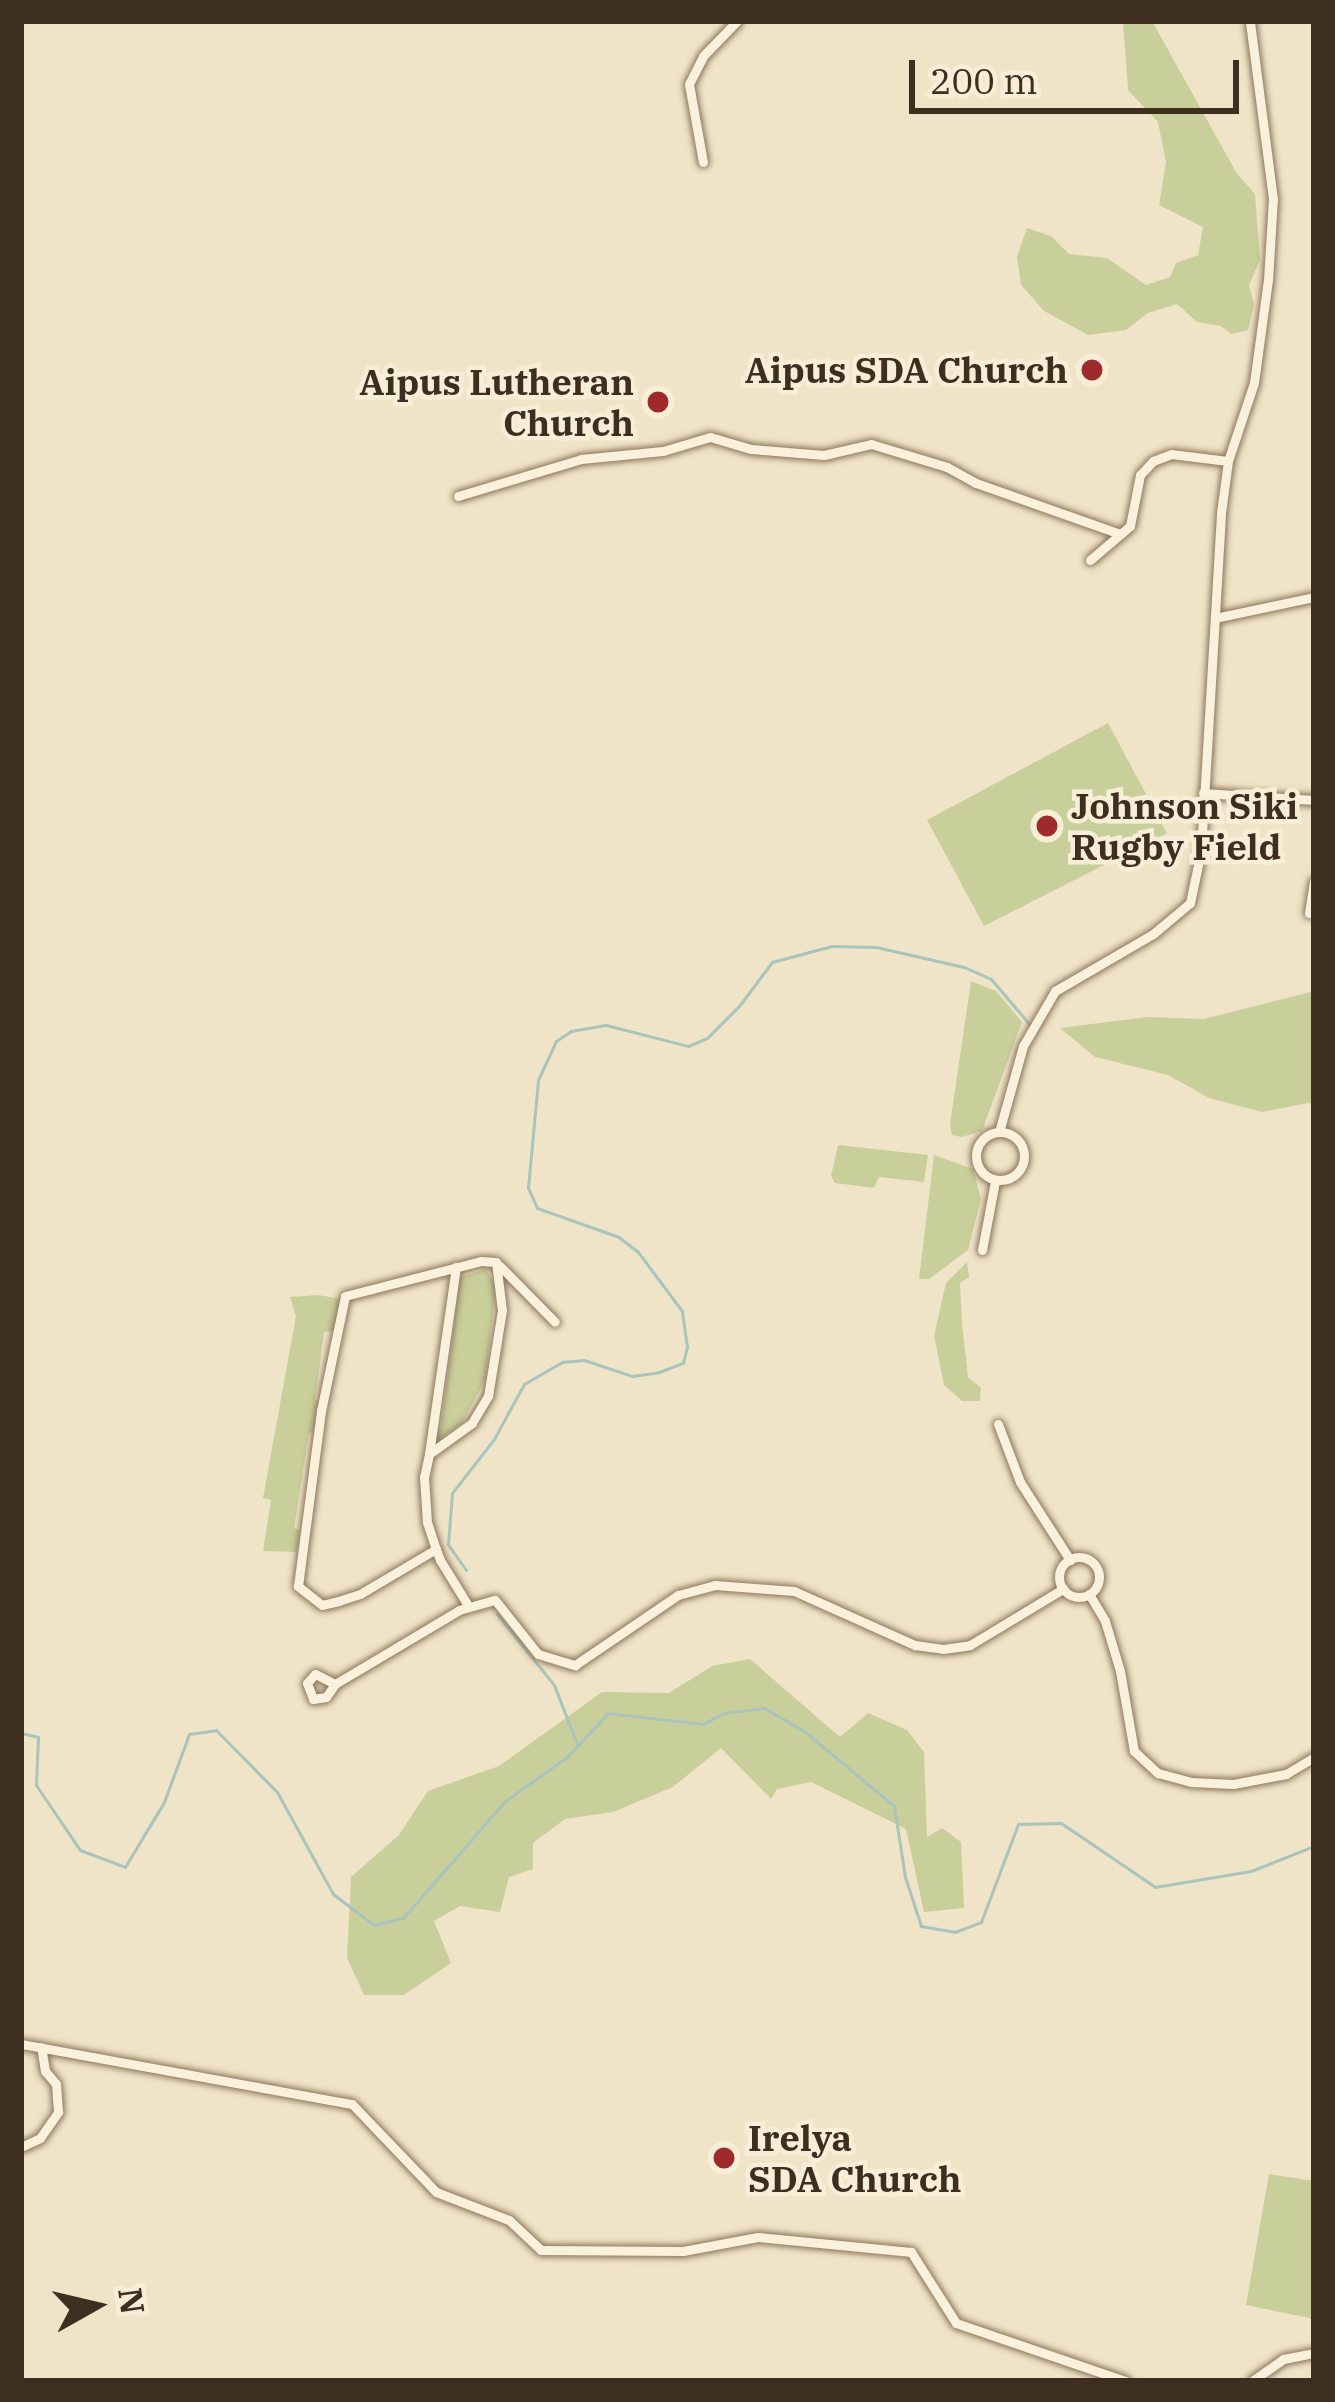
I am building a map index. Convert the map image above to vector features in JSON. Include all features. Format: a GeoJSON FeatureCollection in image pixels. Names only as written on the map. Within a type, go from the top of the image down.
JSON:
{"type":"FeatureCollection","features":[{"type":"Feature","properties":{"kind":"street"},"geometry":{"type":"LineString","coordinates":[[703,162],[689,83],[703,56],[737,21]]}},
{"type":"Feature","properties":{"kind":"street"},"geometry":{"type":"LineString","coordinates":[[999,1132],[1002,1107],[1023,1046],[1055,991],[1153,934],[1190,903],[1201,851],[1228,461],[1254,383],[1273,200],[1250,21]]}},
{"type":"Feature","properties":{"kind":"street"},"geometry":{"type":"LineString","coordinates":[[458,496],[581,458],[663,451],[710,437],[751,449],[824,455],[871,444],[947,467],[976,483],[1120,534]]}},
{"type":"Feature","properties":{"kind":"street"},"geometry":{"type":"LineString","coordinates":[[1090,560],[1130,526],[1140,475],[1153,461],[1172,454],[1228,461]]}},
{"type":"Feature","properties":{"kind":"street"},"geometry":{"type":"LineString","coordinates":[[1216,618],[1314,597]]}},
{"type":"Feature","properties":{"kind":"street"},"geometry":{"type":"LineString","coordinates":[[1203,793],[1314,800]]}},
{"type":"Feature","properties":{"kind":"street"},"geometry":{"type":"LineString","coordinates":[[1309,914],[1314,881]]}},
{"type":"Feature","properties":{"kind":"street"},"geometry":{"type":"LineString","coordinates":[[999,1132],[1015,1137],[1024,1159],[1017,1174],[995,1180],[977,1166],[976,1150],[985,1137],[999,1132]]}},
{"type":"Feature","properties":{"kind":"street"},"geometry":{"type":"LineString","coordinates":[[982,1250],[995,1180]]}},
{"type":"Feature","properties":{"kind":"street"},"geometry":{"type":"LineString","coordinates":[[436,1549],[360,1594],[339,1601],[322,1605],[298,1586],[321,1411],[344,1297],[456,1267],[496,1262]]}},
{"type":"Feature","properties":{"kind":"street"},"geometry":{"type":"LineString","coordinates":[[496,1262],[555,1322]]}},
{"type":"Feature","properties":{"kind":"street"},"geometry":{"type":"LineString","coordinates":[[429,1454],[472,1423],[488,1396],[502,1310],[496,1262]]}},
{"type":"Feature","properties":{"kind":"street"},"geometry":{"type":"LineString","coordinates":[[456,1267],[424,1478],[436,1549],[469,1607]]}},
{"type":"Feature","properties":{"kind":"street"},"geometry":{"type":"LineString","coordinates":[[998,1424],[1020,1482],[1070,1560]]}},
{"type":"Feature","properties":{"kind":"street"},"geometry":{"type":"LineString","coordinates":[[1084,1558],[1095,1565],[1099,1578],[1089,1594],[1077,1597],[1063,1588],[1060,1573],[1070,1560],[1084,1558]]}},
{"type":"Feature","properties":{"kind":"street"},"geometry":{"type":"LineString","coordinates":[[335,1684],[469,1607],[495,1600],[538,1654],[575,1665],[678,1595],[715,1585],[794,1591],[915,1645],[944,1649],[970,1645],[1063,1588]]}},
{"type":"Feature","properties":{"kind":"street"},"geometry":{"type":"LineString","coordinates":[[1089,1594],[1105,1621],[1120,1672],[1134,1751],[1158,1773],[1191,1782],[1233,1784],[1286,1774],[1314,1757]]}},
{"type":"Feature","properties":{"kind":"street"},"geometry":{"type":"LineString","coordinates":[[21,2044],[352,2104],[436,2192],[509,2220],[541,2249],[587,2254],[683,2251],[758,2237],[911,2252],[956,2323],[1125,2381]]}},
{"type":"Feature","properties":{"kind":"street"},"geometry":{"type":"LineString","coordinates":[[21,2147],[40,2138],[58,2112],[56,2084],[45,2071],[41,2047]]}},
{"type":"Feature","properties":{"kind":"street"},"geometry":{"type":"LineString","coordinates":[[1252,2381],[1283,2359],[1314,2353]]}},
{"type":"Feature","properties":{"kind":"green space"},"geometry":{"type":"Polygon","coordinates":[[[1123,21],[1152,21],[1236,172],[1255,194],[1260,260],[1249,285],[1254,305],[1248,330],[1231,334],[1221,326],[1197,322],[1177,304],[1148,313],[1126,330],[1088,335],[1044,311],[1021,285],[1017,257],[1027,228],[1051,236],[1069,254],[1107,258],[1146,285],[1170,277],[1176,263],[1198,255],[1203,227],[1159,205],[1166,162],[1158,122],[1128,90],[1123,21]]]}},
{"type":"Feature","properties":{"kind":"green space","name":"Johnson Siki Rugby Field"},"geometry":{"type":"Polygon","coordinates":[[[1108,723],[1167,833],[984,926],[927,820],[1108,723]]]}},
{"type":"Feature","properties":{"kind":"green space"},"geometry":{"type":"Polygon","coordinates":[[[971,981],[996,991],[1022,1022],[982,1131],[961,1137],[952,1135],[950,1124],[971,981]]]}},
{"type":"Feature","properties":{"kind":"green space"},"geometry":{"type":"Polygon","coordinates":[[[1314,991],[1314,1102],[1262,1112],[1209,1098],[1168,1075],[1095,1057],[1060,1028],[1147,1017],[1204,1019],[1314,991]]]}},
{"type":"Feature","properties":{"kind":"green space"},"geometry":{"type":"Polygon","coordinates":[[[838,1145],[928,1155],[924,1182],[879,1177],[874,1188],[835,1183],[831,1176],[838,1145]]]}},
{"type":"Feature","properties":{"kind":"green space"},"geometry":{"type":"Polygon","coordinates":[[[934,1155],[973,1169],[981,1199],[968,1250],[929,1279],[919,1279],[934,1155]]]}},
{"type":"Feature","properties":{"kind":"green space"},"geometry":{"type":"Polygon","coordinates":[[[967,1262],[969,1277],[960,1283],[962,1324],[968,1377],[981,1388],[980,1401],[962,1401],[944,1385],[934,1336],[946,1283],[967,1262]]]}},
{"type":"Feature","properties":{"kind":"green space"},"geometry":{"type":"Polygon","coordinates":[[[486,1269],[496,1288],[485,1380],[462,1423],[432,1444],[433,1430],[441,1428],[460,1277],[486,1269]]]}},
{"type":"Feature","properties":{"kind":"green space"},"geometry":{"type":"Polygon","coordinates":[[[290,1297],[340,1299],[333,1331],[324,1332],[315,1400],[320,1402],[315,1432],[309,1433],[294,1528],[300,1530],[297,1552],[263,1551],[271,1500],[263,1498],[296,1316],[290,1297]]]}},
{"type":"Feature","properties":{"kind":"green space"},"geometry":{"type":"Polygon","coordinates":[[[750,1659],[840,1737],[868,1713],[907,1730],[924,1752],[927,1837],[942,1828],[961,1842],[964,1908],[924,1912],[906,1829],[811,1782],[777,1789],[771,1799],[721,1748],[673,1787],[613,1812],[565,1819],[533,1843],[533,1869],[509,1877],[500,1912],[460,1906],[434,1921],[451,1963],[404,1995],[364,1995],[347,1958],[351,1877],[399,1835],[428,1791],[499,1766],[602,1692],[669,1693],[712,1666],[750,1659]]]}},
{"type":"Feature","properties":{"kind":"green space"},"geometry":{"type":"Polygon","coordinates":[[[1269,2174],[1314,2181],[1314,2319],[1246,2305],[1269,2174]]]}},
{"type":"Feature","properties":{"kind":"waterway"},"geometry":{"type":"LineString","coordinates":[[466,1570],[448,1544],[452,1493],[494,1439],[524,1384],[562,1362],[584,1360],[632,1376],[659,1372],[683,1363],[687,1347],[682,1311],[638,1252],[619,1237],[537,1208],[528,1188],[538,1080],[556,1041],[571,1031],[606,1025],[688,1046],[707,1038],[772,962],[832,946],[876,947],[964,967],[991,979],[1031,1026]]}},
{"type":"Feature","properties":{"kind":"waterway"},"geometry":{"type":"LineString","coordinates":[[497,1614],[554,1685],[577,1744]]}},
{"type":"Feature","properties":{"kind":"waterway"},"geometry":{"type":"LineString","coordinates":[[21,1733],[38,1737],[36,1785],[80,1850],[125,1867],[164,1802],[189,1734],[216,1730],[277,1792],[333,1894],[374,1925],[403,1918],[505,1801],[567,1757],[608,1713],[703,1724],[724,1713],[764,1708],[804,1731],[894,1806],[905,1877],[921,1926],[955,1932],[981,1922],[1018,1824],[1061,1823],[1155,1887],[1251,1871],[1314,1846]]}},
{"type":"Feature","properties":{"kind":"place","name":"Aipus SDA Church"},"geometry":{"type":"Point","coordinates":[1092,370]}},
{"type":"Feature","properties":{"kind":"place","name":"Aipus Lutheran Church"},"geometry":{"type":"Point","coordinates":[658,402]}},
{"type":"Feature","properties":{"kind":"place","name":"Johnson Siki Rugby Field"},"geometry":{"type":"Point","coordinates":[1047,826]}},
{"type":"Feature","properties":{"kind":"place","name":"Irelya SDA Church"},"geometry":{"type":"Point","coordinates":[724,2158]}}]}
